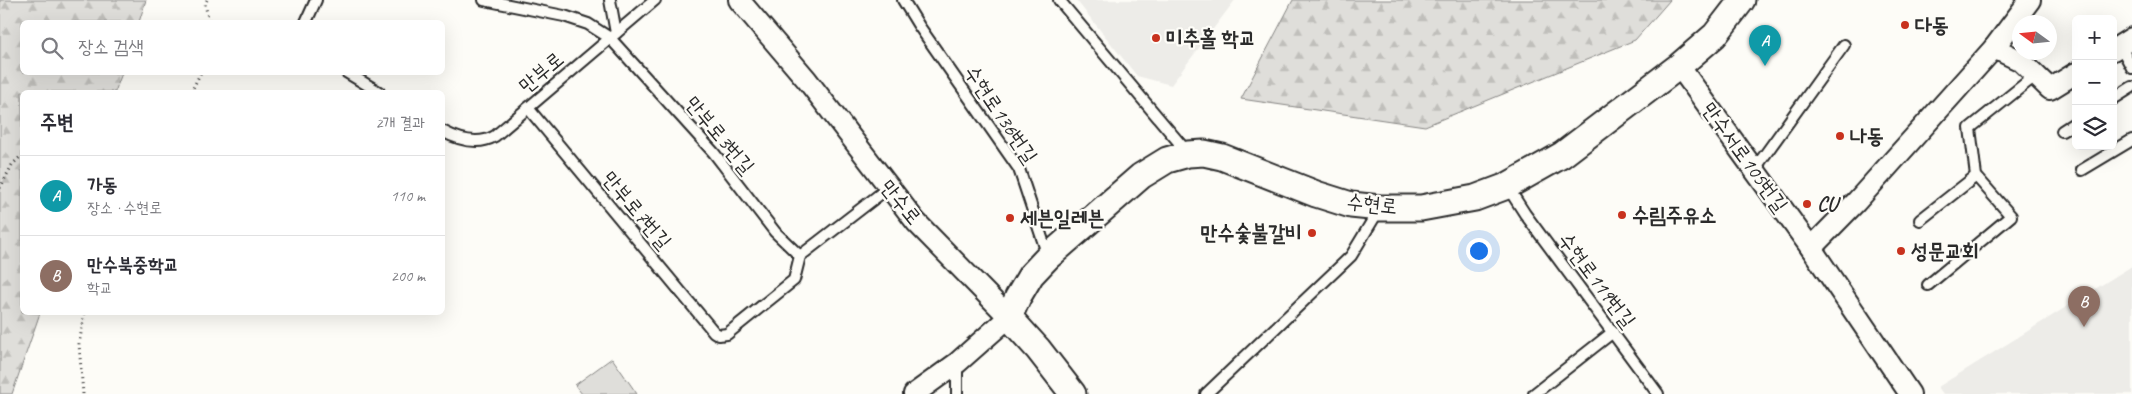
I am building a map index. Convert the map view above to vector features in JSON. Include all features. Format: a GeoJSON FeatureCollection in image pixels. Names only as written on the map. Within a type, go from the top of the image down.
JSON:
{"type":"FeatureCollection","features":[{"type":"Feature","properties":{"kind":"street","name":"만수로"},"geometry":{"type":"LineString","coordinates":[[739,0],[807,80],[888,188],[939,247],[1038,349],[1073,394]]}},
{"type":"Feature","properties":{"kind":"street","name":"수현로"},"geometry":{"type":"LineString","coordinates":[[1009,317],[1031,275],[1048,257],[1141,176],[1167,160],[1188,154],[1204,153],[1222,157],[1316,194],[1351,205],[1380,208],[1421,208],[1475,198],[1507,186],[1562,155],[1679,66],[1715,35],[1742,0]]}},
{"type":"Feature","properties":{"kind":"street"},"geometry":{"type":"LineString","coordinates":[[1811,248],[1856,202],[1994,48],[2030,0]]}},
{"type":"Feature","properties":{"kind":"street"},"geometry":{"type":"LineString","coordinates":[[1994,48],[2021,61],[2050,89],[2072,75]]}},
{"type":"Feature","properties":{"kind":"street","name":"만수서로105번길"},"geometry":{"type":"LineString","coordinates":[[1679,66],[1811,248],[1910,394]]}},
{"type":"Feature","properties":{"kind":"street"},"geometry":{"type":"LineString","coordinates":[[914,394],[957,363],[1009,317]]}},
{"type":"Feature","properties":{"kind":"lane"},"geometry":{"type":"LineString","coordinates":[[307,20],[316,0]]}},
{"type":"Feature","properties":{"kind":"lane","name":"만부로3번길"},"geometry":{"type":"LineString","coordinates":[[484,0],[564,16],[588,24],[613,36],[714,153],[775,232],[800,256]]}},
{"type":"Feature","properties":{"kind":"lane"},"geometry":{"type":"LineString","coordinates":[[610,0],[613,36]]}},
{"type":"Feature","properties":{"kind":"lane","name":"만부로"},"geometry":{"type":"LineString","coordinates":[[445,132],[456,139],[485,142],[655,0]]}},
{"type":"Feature","properties":{"kind":"lane","name":"수현로136번길"},"geometry":{"type":"LineString","coordinates":[[903,0],[919,26],[1019,169],[1048,257]]}},
{"type":"Feature","properties":{"kind":"lane"},"geometry":{"type":"LineString","coordinates":[[1059,0],[1188,154]]}},
{"type":"Feature","properties":{"kind":"lane"},"geometry":{"type":"LineString","coordinates":[[2122,44],[2132,68]]}},
{"type":"Feature","properties":{"kind":"lane"},"geometry":{"type":"LineString","coordinates":[[1754,170],[1844,45]]}},
{"type":"Feature","properties":{"kind":"lane"},"geometry":{"type":"LineString","coordinates":[[351,75],[376,90]]}},
{"type":"Feature","properties":{"kind":"lane"},"geometry":{"type":"LineString","coordinates":[[1928,285],[2010,216],[1976,176],[1970,128],[2036,75]]}},
{"type":"Feature","properties":{"kind":"lane"},"geometry":{"type":"LineString","coordinates":[[2117,96],[2132,87]]}},
{"type":"Feature","properties":{"kind":"lane","name":"만부로7번길"},"geometry":{"type":"LineString","coordinates":[[528,108],[714,332],[719,335],[727,334],[794,280],[800,256]]}},
{"type":"Feature","properties":{"kind":"lane"},"geometry":{"type":"LineString","coordinates":[[2062,131],[2072,125]]}},
{"type":"Feature","properties":{"kind":"lane"},"geometry":{"type":"LineString","coordinates":[[2082,170],[2132,140]]}},
{"type":"Feature","properties":{"kind":"lane"},"geometry":{"type":"LineString","coordinates":[[1920,220],[1976,176]]}},
{"type":"Feature","properties":{"kind":"lane","name":"수현로119번길"},"geometry":{"type":"LineString","coordinates":[[1507,186],[1525,214],[1658,394]]}},
{"type":"Feature","properties":{"kind":"lane"},"geometry":{"type":"LineString","coordinates":[[800,256],[888,188]]}},
{"type":"Feature","properties":{"kind":"lane"},"geometry":{"type":"LineString","coordinates":[[1206,394],[1351,256],[1380,208]]}},
{"type":"Feature","properties":{"kind":"lane"},"geometry":{"type":"LineString","coordinates":[[1534,394],[1612,332]]}},
{"type":"Feature","properties":{"kind":"lane"},"geometry":{"type":"LineString","coordinates":[[956,394],[957,363]]}},
{"type":"Feature","properties":{"kind":"path"},"geometry":{"type":"LineString","coordinates":[[207,0],[205,4],[209,20]]}},
{"type":"Feature","properties":{"kind":"path"},"geometry":{"type":"LineString","coordinates":[[192,90],[200,75]]}},
{"type":"Feature","properties":{"kind":"path"},"geometry":{"type":"LineString","coordinates":[[0,188],[12,165],[20,157]]}},
{"type":"Feature","properties":{"kind":"path"},"geometry":{"type":"LineString","coordinates":[[0,174],[7,174]]}},
{"type":"Feature","properties":{"kind":"path"},"geometry":{"type":"LineString","coordinates":[[83,394],[79,344],[84,315]]}},
{"type":"Feature","properties":{"kind":"shaded area","name":"미추홀 학교"},"geometry":{"type":"Polygon","coordinates":[[[1076,0],[1235,0],[1171,85],[1137,76],[1076,0]]]}},
{"type":"Feature","properties":{"kind":"shaded area"},"geometry":{"type":"Polygon","coordinates":[[[2132,266],[2132,394],[1943,394],[1938,387],[2132,266]]]}},
{"type":"Feature","properties":{"kind":"green space"},"geometry":{"type":"Polygon","coordinates":[[[0,0],[146,0],[140,20],[20,20],[20,75],[121,75],[116,90],[20,90],[20,315],[39,315],[12,394],[0,394],[0,0]]]}},
{"type":"Feature","properties":{"kind":"green space"},"geometry":{"type":"Polygon","coordinates":[[[1293,0],[1670,0],[1635,40],[1425,126],[1241,99],[1293,0]]]}},
{"type":"Feature","properties":{"kind":"green space"},"geometry":{"type":"Polygon","coordinates":[[[612,358],[637,394],[582,394],[575,385],[612,358]]]}},
{"type":"Feature","properties":{"kind":"place","name":"다동"},"geometry":{"type":"Point","coordinates":[1905,25]}},
{"type":"Feature","properties":{"kind":"place","name":"미추홀 학교"},"geometry":{"type":"Point","coordinates":[1156,38]}},
{"type":"Feature","properties":{"kind":"place","name":"가동"},"geometry":{"type":"Point","coordinates":[1765,66]}},
{"type":"Feature","properties":{"kind":"place","name":"나동"},"geometry":{"type":"Point","coordinates":[1840,136]}},
{"type":"Feature","properties":{"kind":"place","name":"CU"},"geometry":{"type":"Point","coordinates":[1807,204]}},
{"type":"Feature","properties":{"kind":"place","name":"수림주유소"},"geometry":{"type":"Point","coordinates":[1622,215]}},
{"type":"Feature","properties":{"kind":"place","name":"세븐일레븐"},"geometry":{"type":"Point","coordinates":[1010,218]}},
{"type":"Feature","properties":{"kind":"place","name":"만수숯불갈비"},"geometry":{"type":"Point","coordinates":[1312,233]}},
{"type":"Feature","properties":{"kind":"place","name":"성문교회"},"geometry":{"type":"Point","coordinates":[1901,251]}},
{"type":"Feature","properties":{"kind":"place","name":"만수북중학교"},"geometry":{"type":"Point","coordinates":[2084,327]}}]}
